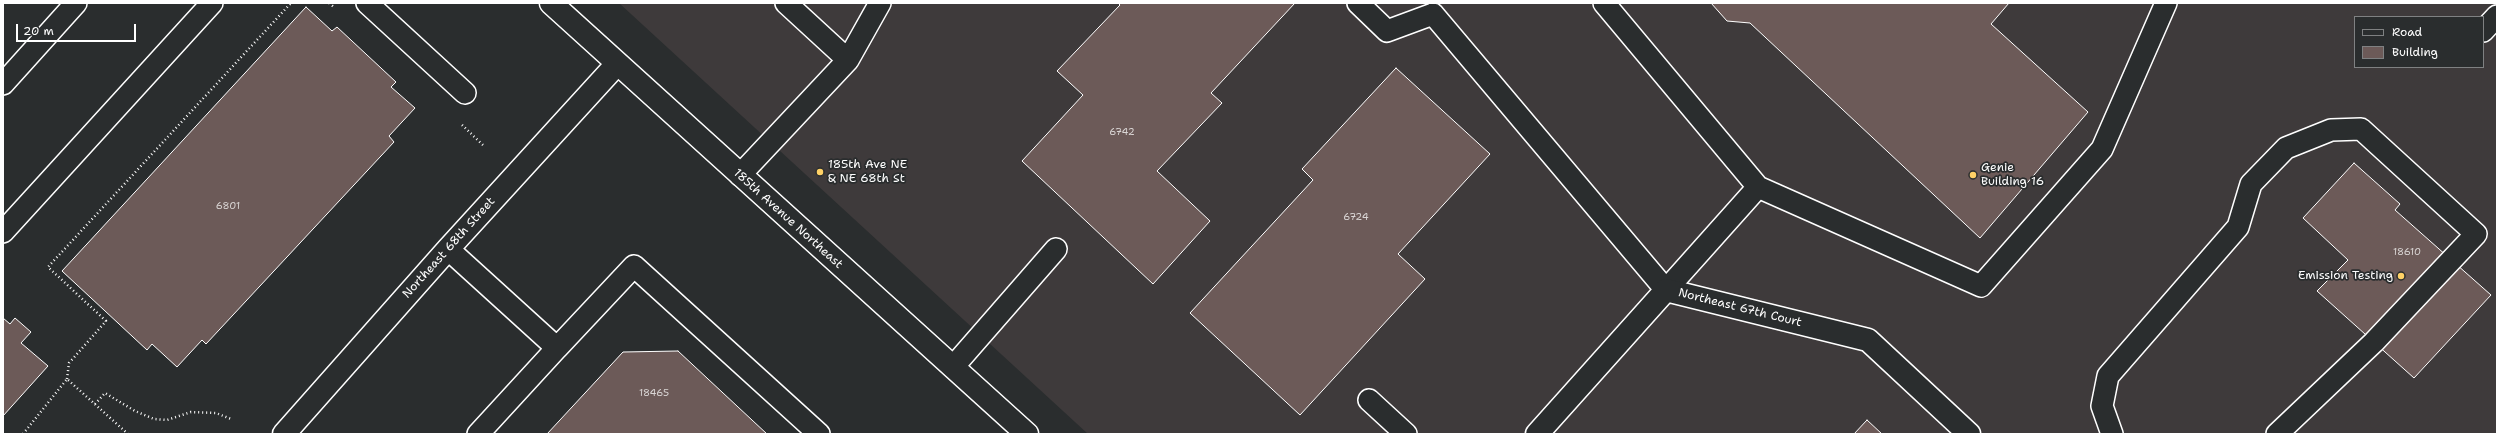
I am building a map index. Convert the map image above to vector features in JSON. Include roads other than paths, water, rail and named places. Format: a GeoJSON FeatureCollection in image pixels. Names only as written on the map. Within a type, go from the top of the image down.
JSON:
{"type":"FeatureCollection","features":[{"type":"Feature","properties":{"kind":"street","name":"185th Avenue Northeast"},"geometry":{"type":"LineString","coordinates":[[551,3],[1027,434]]}},
{"type":"Feature","properties":{"kind":"street","name":"Northeast 68th Street"},"geometry":{"type":"LineString","coordinates":[[284,434],[448,249],[617,64]]}},
{"type":"Feature","properties":{"kind":"street","name":"Northeast 67th Court"},"geometry":{"type":"LineString","coordinates":[[1538,434],[1666,290],[1868,340],[1969,434]]}},
{"type":"Feature","properties":{"kind":"lane"},"geometry":{"type":"LineString","coordinates":[[3,84],[76,3]]}},
{"type":"Feature","properties":{"kind":"lane"},"geometry":{"type":"LineString","coordinates":[[3,232],[212,3]]}},
{"type":"Feature","properties":{"kind":"lane"},"geometry":{"type":"LineString","coordinates":[[367,3],[465,93]]}},
{"type":"Feature","properties":{"kind":"lane"},"geometry":{"type":"LineString","coordinates":[[786,3],[848,60]]}},
{"type":"Feature","properties":{"kind":"lane"},"geometry":{"type":"LineString","coordinates":[[740,175],[848,60],[880,3]]}},
{"type":"Feature","properties":{"kind":"lane"},"geometry":{"type":"LineString","coordinates":[[1358,3],[1387,31],[1435,8],[1666,290],[1758,187]]}},
{"type":"Feature","properties":{"kind":"lane"},"geometry":{"type":"LineString","coordinates":[[1604,3],[1758,187],[1981,286],[2102,149],[2166,3]]}},
{"type":"Feature","properties":{"kind":"lane"},"geometry":{"type":"LineString","coordinates":[[2484,30],[2497,16]]}},
{"type":"Feature","properties":{"kind":"lane"},"geometry":{"type":"LineString","coordinates":[[2112,434],[2102,406],[2108,376],[2238,227],[2251,184],[2286,148],[2331,130],[2361,129],[2476,234],[2374,342],[2277,434]]}},
{"type":"Feature","properties":{"kind":"lane"},"geometry":{"type":"LineString","coordinates":[[448,249],[557,348]]}},
{"type":"Feature","properties":{"kind":"lane"},"geometry":{"type":"LineString","coordinates":[[953,367],[1056,249]]}},
{"type":"Feature","properties":{"kind":"lane"},"geometry":{"type":"LineString","coordinates":[[478,434],[634,266],[819,434]]}},
{"type":"Feature","properties":{"kind":"lane"},"geometry":{"type":"LineString","coordinates":[[1369,400],[1406,434]]}},
{"type":"Feature","properties":{"kind":"place","name":"185th Ave NE & NE 68th St"},"geometry":{"type":"Point","coordinates":[820,172]}},
{"type":"Feature","properties":{"kind":"place","name":"Genie Building 16"},"geometry":{"type":"Point","coordinates":[1973,175]}},
{"type":"Feature","properties":{"kind":"place","name":"Emission Testing"},"geometry":{"type":"Point","coordinates":[2401,276]}}]}
